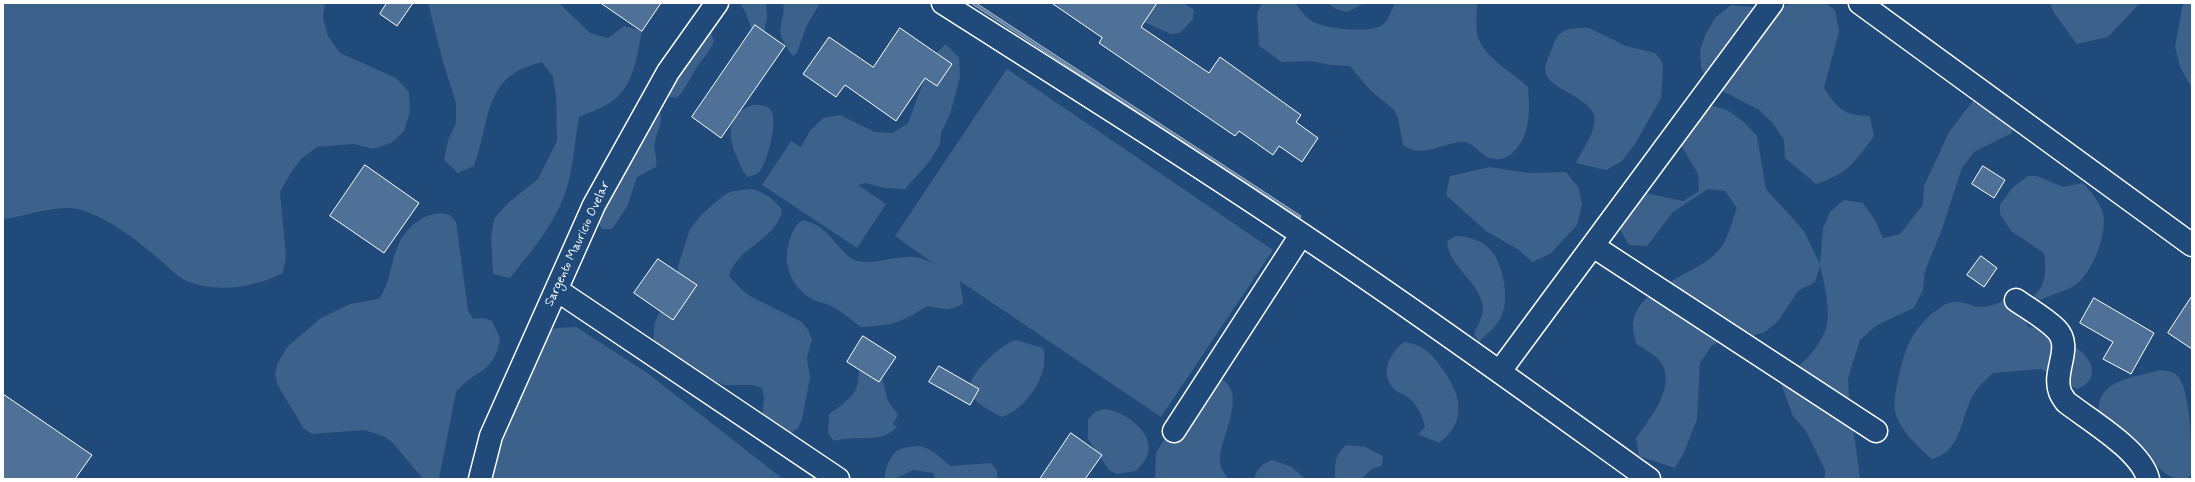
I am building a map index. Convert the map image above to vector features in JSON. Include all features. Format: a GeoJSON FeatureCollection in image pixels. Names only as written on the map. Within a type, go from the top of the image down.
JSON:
{"type":"FeatureCollection","features":[{"type":"Feature","properties":{"kind":"street","name":"Sargento Mauricio Ovelar"},"geometry":{"type":"LineString","coordinates":[[480,479],[491,436],[594,205],[668,72],[717,3]]}},
{"type":"Feature","properties":{"kind":"street"},"geometry":{"type":"LineString","coordinates":[[943,3],[1139,128],[1301,235],[1500,371],[1649,479]]}},
{"type":"Feature","properties":{"kind":"street"},"geometry":{"type":"LineString","coordinates":[[1500,371],[1772,3]]}},
{"type":"Feature","properties":{"kind":"street"},"geometry":{"type":"LineString","coordinates":[[1860,3],[2192,245]]}},
{"type":"Feature","properties":{"kind":"street"},"geometry":{"type":"LineString","coordinates":[[1174,431],[1301,235]]}},
{"type":"Feature","properties":{"kind":"street"},"geometry":{"type":"LineString","coordinates":[[1592,246],[1876,431]]}},
{"type":"Feature","properties":{"kind":"street"},"geometry":{"type":"LineString","coordinates":[[557,290],[838,479]]}},
{"type":"Feature","properties":{"kind":"street"},"geometry":{"type":"LineString","coordinates":[[2016,300],[2057,329],[2064,340],[2058,375],[2060,391],[2066,402],[2129,450],[2139,460],[2148,479]]}},
{"type":"Feature","properties":{"kind":"shaded area"},"geometry":{"type":"Polygon","coordinates":[[[3,3],[325,3],[323,18],[328,36],[340,53],[396,78],[409,92],[410,112],[404,131],[391,143],[373,149],[354,144],[317,147],[301,159],[290,174],[280,192],[286,255],[283,273],[261,282],[237,287],[224,288],[200,285],[182,278],[123,231],[92,214],[81,210],[72,208],[52,209],[3,219],[3,3]]]}},
{"type":"Feature","properties":{"kind":"shaded area"},"geometry":{"type":"Polygon","coordinates":[[[428,3],[559,3],[590,33],[608,38],[624,26],[642,31],[637,59],[627,85],[622,92],[607,104],[579,117],[570,177],[564,196],[547,229],[510,278],[493,274],[491,237],[494,219],[507,204],[538,179],[557,141],[556,95],[553,77],[542,62],[523,69],[509,77],[499,88],[492,101],[474,166],[458,173],[444,160],[448,140],[456,123],[456,103],[443,62],[428,3]]]}},
{"type":"Feature","properties":{"kind":"shaded area"},"geometry":{"type":"Polygon","coordinates":[[[740,3],[766,3],[767,17],[764,33],[751,28],[746,13],[740,3]]]}},
{"type":"Feature","properties":{"kind":"shaded area"},"geometry":{"type":"Polygon","coordinates":[[[783,3],[820,3],[806,27],[797,53],[793,56],[785,46],[780,28],[784,11],[783,3]]]}},
{"type":"Feature","properties":{"kind":"shaded area"},"geometry":{"type":"Polygon","coordinates":[[[971,3],[976,3],[1301,216],[1300,218],[971,3]]]}},
{"type":"Feature","properties":{"kind":"shaded area"},"geometry":{"type":"Polygon","coordinates":[[[1138,3],[1184,3],[1194,10],[1193,19],[1180,33],[1171,34],[1144,22],[1138,3]]]}},
{"type":"Feature","properties":{"kind":"shaded area"},"geometry":{"type":"Polygon","coordinates":[[[1262,3],[1295,3],[1307,17],[1318,24],[1336,28],[1357,30],[1381,26],[1387,19],[1395,3],[1477,3],[1476,20],[1478,37],[1481,45],[1500,65],[1528,87],[1529,117],[1523,139],[1509,155],[1497,159],[1486,156],[1472,145],[1464,142],[1423,151],[1410,149],[1403,145],[1398,118],[1394,110],[1370,90],[1350,66],[1330,65],[1311,61],[1282,62],[1259,46],[1257,13],[1262,3]]]}},
{"type":"Feature","properties":{"kind":"shaded area"},"geometry":{"type":"Polygon","coordinates":[[[1328,3],[1365,3],[1347,12],[1336,9],[1328,3]]]}},
{"type":"Feature","properties":{"kind":"shaded area"},"geometry":{"type":"Polygon","coordinates":[[[1791,3],[1825,3],[1835,10],[1839,31],[1824,88],[1842,110],[1848,113],[1870,116],[1874,136],[1861,154],[1844,171],[1816,184],[1785,158],[1784,140],[1773,123],[1759,110],[1709,84],[1701,67],[1700,50],[1706,33],[1716,17],[1731,5],[1751,7],[1768,15],[1791,3]]]}},
{"type":"Feature","properties":{"kind":"shaded area"},"geometry":{"type":"Polygon","coordinates":[[[2050,3],[2140,3],[2108,37],[2077,44],[2054,13],[2050,3]]]}},
{"type":"Feature","properties":{"kind":"shaded area"},"geometry":{"type":"Polygon","coordinates":[[[2184,3],[2192,3],[2192,88],[2180,67],[2175,47],[2184,3]]]}},
{"type":"Feature","properties":{"kind":"shaded area"},"geometry":{"type":"Polygon","coordinates":[[[707,26],[714,40],[711,48],[677,98],[666,96],[665,58],[681,37],[707,26]]]}},
{"type":"Feature","properties":{"kind":"shaded area"},"geometry":{"type":"Polygon","coordinates":[[[1589,28],[1626,46],[1655,53],[1662,61],[1663,69],[1661,98],[1635,144],[1622,161],[1606,170],[1576,163],[1592,133],[1595,121],[1594,115],[1584,102],[1551,82],[1545,69],[1549,55],[1559,35],[1567,30],[1589,28]]]}},
{"type":"Feature","properties":{"kind":"shaded area"},"geometry":{"type":"Polygon","coordinates":[[[946,44],[959,58],[960,77],[950,114],[941,133],[940,144],[930,161],[905,189],[885,188],[866,183],[858,185],[886,204],[857,248],[762,185],[791,141],[801,147],[810,131],[823,118],[840,115],[875,132],[893,133],[908,123],[933,56],[946,44]]]}},
{"type":"Feature","properties":{"kind":"shaded area"},"geometry":{"type":"Polygon","coordinates":[[[1007,69],[1273,250],[1161,417],[960,281],[963,303],[954,308],[946,309],[927,306],[909,317],[896,322],[861,327],[837,309],[806,295],[795,284],[791,277],[787,263],[788,247],[793,232],[802,220],[821,228],[845,254],[858,261],[870,262],[901,257],[914,257],[933,263],[895,236],[1007,69]]]}},
{"type":"Feature","properties":{"kind":"shaded area"},"geometry":{"type":"Polygon","coordinates":[[[1987,91],[2014,115],[2012,133],[1974,152],[1962,168],[1941,232],[1925,271],[1923,290],[1914,308],[1877,325],[1860,340],[1848,378],[1860,479],[1825,479],[1825,470],[1806,431],[1793,416],[1780,381],[1808,357],[1815,349],[1824,333],[1827,324],[1828,310],[1820,266],[1815,282],[1798,291],[1779,320],[1765,332],[1748,337],[1728,338],[1711,346],[1700,363],[1697,419],[1684,453],[1675,468],[1639,456],[1636,438],[1653,415],[1658,405],[1665,386],[1666,377],[1664,368],[1659,360],[1644,348],[1636,344],[1633,322],[1638,309],[1647,298],[1659,289],[1700,265],[1722,246],[1729,233],[1737,208],[1725,191],[1708,189],[1673,212],[1647,246],[1629,245],[1619,228],[1625,189],[1683,201],[1699,191],[1698,174],[1677,138],[1673,117],[1687,103],[1706,104],[1727,110],[1744,122],[1757,136],[1766,189],[1804,231],[1820,264],[1823,228],[1830,212],[1844,200],[1863,203],[1875,220],[1883,238],[1900,234],[1923,205],[1924,186],[1949,132],[1972,102],[1987,91]]]}},
{"type":"Feature","properties":{"kind":"shaded area"},"geometry":{"type":"Polygon","coordinates":[[[656,101],[661,114],[661,122],[655,145],[656,167],[637,177],[627,207],[612,229],[602,229],[595,217],[656,101]]]}},
{"type":"Feature","properties":{"kind":"shaded area"},"geometry":{"type":"Polygon","coordinates":[[[753,105],[764,106],[771,110],[773,117],[773,133],[764,164],[759,172],[748,177],[742,169],[736,155],[731,140],[731,132],[734,119],[745,108],[753,105]]]}},
{"type":"Feature","properties":{"kind":"shaded area"},"geometry":{"type":"Polygon","coordinates":[[[1490,167],[1528,173],[1566,172],[1579,188],[1582,205],[1577,225],[1550,254],[1532,262],[1519,250],[1486,231],[1446,195],[1450,176],[1490,167]]]}},
{"type":"Feature","properties":{"kind":"shaded area"},"geometry":{"type":"Polygon","coordinates":[[[2028,176],[2037,176],[2063,187],[2083,183],[2102,210],[2104,222],[2098,252],[2083,279],[2069,289],[2037,302],[2028,315],[2027,326],[2051,333],[2067,341],[2082,352],[2091,365],[2092,374],[2090,380],[2077,389],[2041,369],[1993,373],[1974,394],[1969,403],[1959,432],[1950,449],[1942,455],[1932,459],[1915,444],[1905,432],[1897,418],[1894,405],[1901,366],[1912,337],[1921,325],[1937,309],[1953,302],[1984,307],[2008,300],[2026,300],[2037,293],[2043,283],[2045,271],[2044,253],[2011,231],[2000,214],[2000,205],[2012,188],[2028,176]]]}},
{"type":"Feature","properties":{"kind":"shaded area"},"geometry":{"type":"Polygon","coordinates":[[[752,189],[768,196],[776,202],[782,210],[779,220],[773,229],[741,257],[734,265],[729,276],[750,296],[802,322],[812,339],[807,359],[810,377],[802,419],[798,428],[789,435],[762,417],[764,398],[762,388],[753,385],[724,385],[706,376],[696,374],[653,342],[655,322],[678,275],[678,266],[690,229],[702,214],[724,195],[733,191],[752,189]]]}},
{"type":"Feature","properties":{"kind":"shaded area"},"geometry":{"type":"Polygon","coordinates":[[[441,213],[450,215],[456,222],[468,310],[473,319],[483,318],[492,321],[500,338],[494,358],[489,365],[456,392],[439,479],[423,479],[393,443],[385,437],[365,430],[312,434],[304,429],[277,384],[275,374],[277,364],[288,346],[321,318],[350,304],[379,299],[388,280],[396,251],[405,233],[419,220],[429,215],[441,213]]]}},
{"type":"Feature","properties":{"kind":"shaded area"},"geometry":{"type":"Polygon","coordinates":[[[1456,236],[1476,240],[1490,249],[1495,255],[1502,272],[1505,292],[1503,310],[1496,325],[1479,342],[1474,334],[1481,317],[1483,307],[1476,289],[1458,267],[1449,250],[1447,241],[1456,236]]]}},
{"type":"Feature","properties":{"kind":"shaded area"},"geometry":{"type":"Polygon","coordinates":[[[576,327],[646,372],[783,479],[487,479],[538,335],[556,328],[576,327]]]}},
{"type":"Feature","properties":{"kind":"shaded area"},"geometry":{"type":"Polygon","coordinates":[[[1016,340],[1043,348],[1045,358],[1043,369],[1040,379],[1028,399],[1011,413],[1002,417],[975,400],[970,392],[970,385],[979,369],[986,361],[1002,347],[1016,340]]]}},
{"type":"Feature","properties":{"kind":"shaded area"},"geometry":{"type":"Polygon","coordinates":[[[1404,342],[1421,347],[1434,357],[1448,377],[1457,396],[1458,416],[1455,425],[1439,443],[1418,434],[1425,427],[1419,411],[1411,400],[1395,390],[1390,384],[1387,371],[1390,358],[1404,342]]]}},
{"type":"Feature","properties":{"kind":"shaded area"},"geometry":{"type":"Polygon","coordinates":[[[864,362],[881,371],[887,399],[898,415],[893,424],[897,427],[883,436],[851,438],[834,441],[828,433],[829,414],[837,409],[853,394],[857,386],[859,371],[864,362]]]}},
{"type":"Feature","properties":{"kind":"shaded area"},"geometry":{"type":"Polygon","coordinates":[[[2160,370],[2177,375],[2182,382],[2185,393],[2190,422],[2192,452],[2192,474],[2188,478],[2175,478],[2165,473],[2148,454],[2138,453],[2119,455],[2112,453],[2105,445],[2103,438],[2099,412],[2100,400],[2105,391],[2123,380],[2160,370]]]}},
{"type":"Feature","properties":{"kind":"shaded area"},"geometry":{"type":"Polygon","coordinates":[[[1216,376],[1226,383],[1232,391],[1232,413],[1220,459],[1221,467],[1228,479],[1155,479],[1156,453],[1175,421],[1184,393],[1191,385],[1216,376]]]}},
{"type":"Feature","properties":{"kind":"shaded area"},"geometry":{"type":"Polygon","coordinates":[[[1104,409],[1119,413],[1135,423],[1146,437],[1149,445],[1148,453],[1145,460],[1136,471],[1117,474],[1109,470],[1088,439],[1088,419],[1095,412],[1104,409]]]}},
{"type":"Feature","properties":{"kind":"shaded area"},"geometry":{"type":"Polygon","coordinates":[[[1346,445],[1365,447],[1383,456],[1382,466],[1372,469],[1361,479],[1335,479],[1335,465],[1337,457],[1346,445]]]}},
{"type":"Feature","properties":{"kind":"shaded area"},"geometry":{"type":"Polygon","coordinates":[[[918,446],[932,451],[951,466],[991,463],[997,471],[997,479],[935,479],[933,473],[913,470],[895,479],[885,479],[885,472],[888,463],[895,452],[902,448],[918,446]]]}},
{"type":"Feature","properties":{"kind":"shaded area"},"geometry":{"type":"Polygon","coordinates":[[[1272,460],[1292,467],[1305,479],[1254,479],[1260,467],[1272,460]]]}},
{"type":"Feature","properties":{"kind":"building"},"geometry":{"type":"Polygon","coordinates":[[[387,3],[413,3],[397,26],[380,14],[387,3]]]}},
{"type":"Feature","properties":{"kind":"building"},"geometry":{"type":"Polygon","coordinates":[[[601,3],[661,3],[642,31],[601,3]]]}},
{"type":"Feature","properties":{"kind":"building"},"geometry":{"type":"Polygon","coordinates":[[[1052,3],[1157,3],[1141,27],[1209,73],[1220,57],[1301,115],[1296,122],[1318,138],[1302,162],[1279,146],[1273,155],[1239,131],[1235,136],[1099,43],[1102,38],[1052,3]]]}},
{"type":"Feature","properties":{"kind":"building"},"geometry":{"type":"Polygon","coordinates":[[[755,25],[785,46],[721,138],[692,117],[755,25]]]}},
{"type":"Feature","properties":{"kind":"building"},"geometry":{"type":"Polygon","coordinates":[[[900,28],[952,64],[937,86],[925,78],[896,121],[845,85],[836,97],[803,74],[829,37],[873,67],[900,28]]]}},
{"type":"Feature","properties":{"kind":"building"},"geometry":{"type":"Polygon","coordinates":[[[365,165],[419,203],[384,253],[330,216],[365,165]]]}},
{"type":"Feature","properties":{"kind":"building"},"geometry":{"type":"Polygon","coordinates":[[[1983,166],[2005,180],[1994,198],[1972,184],[1983,166]]]}},
{"type":"Feature","properties":{"kind":"building"},"geometry":{"type":"Polygon","coordinates":[[[1981,256],[1997,268],[1984,287],[1967,275],[1981,256]]]}},
{"type":"Feature","properties":{"kind":"building"},"geometry":{"type":"Polygon","coordinates":[[[658,259],[697,285],[673,320],[634,293],[658,259]]]}},
{"type":"Feature","properties":{"kind":"building"},"geometry":{"type":"Polygon","coordinates":[[[2192,296],[2192,349],[2168,333],[2192,296]]]}},
{"type":"Feature","properties":{"kind":"building"},"geometry":{"type":"Polygon","coordinates":[[[2094,298],[2154,333],[2131,374],[2103,359],[2113,342],[2080,323],[2094,298]]]}},
{"type":"Feature","properties":{"kind":"building"},"geometry":{"type":"Polygon","coordinates":[[[863,336],[896,357],[879,382],[847,362],[863,336]]]}},
{"type":"Feature","properties":{"kind":"building"},"geometry":{"type":"Polygon","coordinates":[[[939,366],[979,389],[970,405],[929,382],[939,366]]]}},
{"type":"Feature","properties":{"kind":"building"},"geometry":{"type":"Polygon","coordinates":[[[3,394],[92,455],[75,479],[3,479],[3,394]]]}},
{"type":"Feature","properties":{"kind":"building"},"geometry":{"type":"Polygon","coordinates":[[[1071,433],[1102,455],[1085,479],[1040,479],[1071,433]]]}}]}
